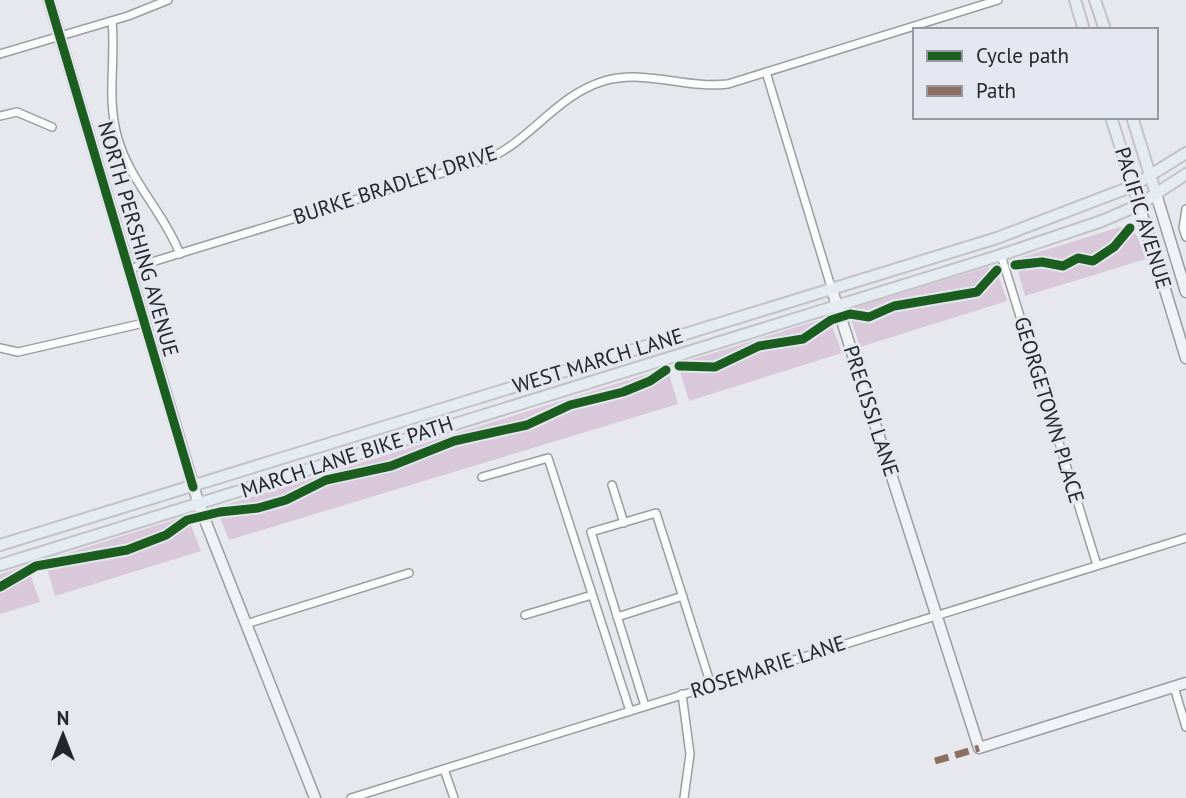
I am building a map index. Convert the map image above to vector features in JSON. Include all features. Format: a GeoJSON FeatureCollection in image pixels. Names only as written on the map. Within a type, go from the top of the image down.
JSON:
{"type":"FeatureCollection","features":[{"type":"Feature","properties":{"kind":"main road","name":"NORTH PERSHING AVENUE"},"geometry":{"type":"LineString","coordinates":[[49,0],[193,487],[315,798]]}},
{"type":"Feature","properties":{"kind":"main road"},"geometry":{"type":"LineString","coordinates":[[1075,0],[1083,28]]}},
{"type":"Feature","properties":{"kind":"main road"},"geometry":{"type":"LineString","coordinates":[[1095,0],[1104,28]]}},
{"type":"Feature","properties":{"kind":"main road","name":"PACIFIC AVENUE"},"geometry":{"type":"LineString","coordinates":[[1112,119],[1186,358]]}},
{"type":"Feature","properties":{"kind":"main road"},"geometry":{"type":"LineString","coordinates":[[1133,119],[1186,292]]}},
{"type":"Feature","properties":{"kind":"main road","name":"WEST MARCH LANE"},"geometry":{"type":"LineString","coordinates":[[0,545],[997,238],[1133,186],[1186,153]]}},
{"type":"Feature","properties":{"kind":"main road","name":"WEST MARCH LANE"},"geometry":{"type":"LineString","coordinates":[[0,565],[1001,255],[1102,221],[1139,205],[1186,174]]}},
{"type":"Feature","properties":{"kind":"main road","name":"PRECISSI LANE"},"geometry":{"type":"LineString","coordinates":[[832,290],[979,748],[1174,687]]}},
{"type":"Feature","properties":{"kind":"main road"},"geometry":{"type":"LineString","coordinates":[[1174,687],[1186,683]]}},
{"type":"Feature","properties":{"kind":"street"},"geometry":{"type":"LineString","coordinates":[[0,54],[112,21],[168,0]]}},
{"type":"Feature","properties":{"kind":"street","name":"BURKE BRADLEY DRIVE"},"geometry":{"type":"LineString","coordinates":[[129,269],[488,159],[524,139],[566,100],[606,81],[638,76],[713,86],[998,0]]}},
{"type":"Feature","properties":{"kind":"street"},"geometry":{"type":"LineString","coordinates":[[112,21],[110,86],[118,140],[138,182],[168,226],[180,254]]}},
{"type":"Feature","properties":{"kind":"street","name":"PRECISSI LANE"},"geometry":{"type":"LineString","coordinates":[[766,72],[832,290]]}},
{"type":"Feature","properties":{"kind":"street"},"geometry":{"type":"LineString","coordinates":[[0,116],[17,112],[52,127]]}},
{"type":"Feature","properties":{"kind":"street","name":"PACIFIC AVENUE"},"geometry":{"type":"LineString","coordinates":[[1186,209],[1183,228],[1186,237]]}},
{"type":"Feature","properties":{"kind":"street","name":"GEORGETOWN PLACE"},"geometry":{"type":"LineString","coordinates":[[1001,255],[1097,565]]}},
{"type":"Feature","properties":{"kind":"street"},"geometry":{"type":"LineString","coordinates":[[0,348],[18,352],[144,323]]}},
{"type":"Feature","properties":{"kind":"street"},"geometry":{"type":"LineString","coordinates":[[482,477],[548,458],[630,711]]}},
{"type":"Feature","properties":{"kind":"street"},"geometry":{"type":"LineString","coordinates":[[612,485],[624,523]]}},
{"type":"Feature","properties":{"kind":"street"},"geometry":{"type":"LineString","coordinates":[[645,706],[591,532],[656,513],[711,685]]}},
{"type":"Feature","properties":{"kind":"street","name":"ROSEMARIE LANE"},"geometry":{"type":"LineString","coordinates":[[351,798],[1186,538]]}},
{"type":"Feature","properties":{"kind":"street"},"geometry":{"type":"LineString","coordinates":[[247,624],[409,573]]}},
{"type":"Feature","properties":{"kind":"street"},"geometry":{"type":"LineString","coordinates":[[525,615],[592,595]]}},
{"type":"Feature","properties":{"kind":"street"},"geometry":{"type":"LineString","coordinates":[[617,617],[683,596]]}},
{"type":"Feature","properties":{"kind":"street"},"geometry":{"type":"LineString","coordinates":[[1174,687],[1186,727]]}},
{"type":"Feature","properties":{"kind":"street"},"geometry":{"type":"LineString","coordinates":[[682,695],[690,754],[684,798]]}},
{"type":"Feature","properties":{"kind":"street"},"geometry":{"type":"LineString","coordinates":[[444,769],[454,798]]}},
{"type":"Feature","properties":{"kind":"shaded area"},"geometry":{"type":"Polygon","coordinates":[[[1120,227],[1136,234],[1146,259],[1025,296],[1017,268],[1022,257],[1120,227]]]}},
{"type":"Feature","properties":{"kind":"shaded area"},"geometry":{"type":"Polygon","coordinates":[[[988,267],[998,274],[1007,301],[860,347],[851,319],[856,307],[988,267]]]}},
{"type":"Feature","properties":{"kind":"shaded area"},"geometry":{"type":"Polygon","coordinates":[[[819,320],[831,323],[842,353],[689,401],[679,368],[681,363],[819,320]]]}},
{"type":"Feature","properties":{"kind":"shaded area"},"geometry":{"type":"Polygon","coordinates":[[[664,369],[669,374],[678,404],[229,540],[219,515],[222,506],[664,369]]]}},
{"type":"Feature","properties":{"kind":"shaded area"},"geometry":{"type":"Polygon","coordinates":[[[183,517],[190,523],[201,551],[55,596],[47,568],[52,558],[183,517]]]}},
{"type":"Feature","properties":{"kind":"shaded area"},"geometry":{"type":"Polygon","coordinates":[[[22,567],[28,568],[40,602],[0,614],[0,574],[22,567]]]}},
{"type":"Feature","properties":{"kind":"marked path"},"geometry":{"type":"LineString","coordinates":[[935,761],[979,748]]}},
{"type":"Feature","properties":{"kind":"cycle path"},"geometry":{"type":"LineString","coordinates":[[49,0],[193,487]]}},
{"type":"Feature","properties":{"kind":"cycle path"},"geometry":{"type":"LineString","coordinates":[[1015,265],[1042,262],[1063,266],[1078,258],[1093,261],[1114,247],[1130,228]]}},
{"type":"Feature","properties":{"kind":"cycle path"},"geometry":{"type":"LineString","coordinates":[[679,366],[715,367],[759,346],[803,339],[831,320],[850,314],[869,317],[894,306],[977,292],[997,270]]}},
{"type":"Feature","properties":{"kind":"cycle path","name":"MARCH LANE BIKE PATH"},"geometry":{"type":"LineString","coordinates":[[0,587],[36,566],[127,550],[166,535],[187,520],[220,512],[258,508],[286,500],[326,480],[391,466],[454,441],[527,425],[570,405],[623,392],[650,381],[666,370]]}}]}
